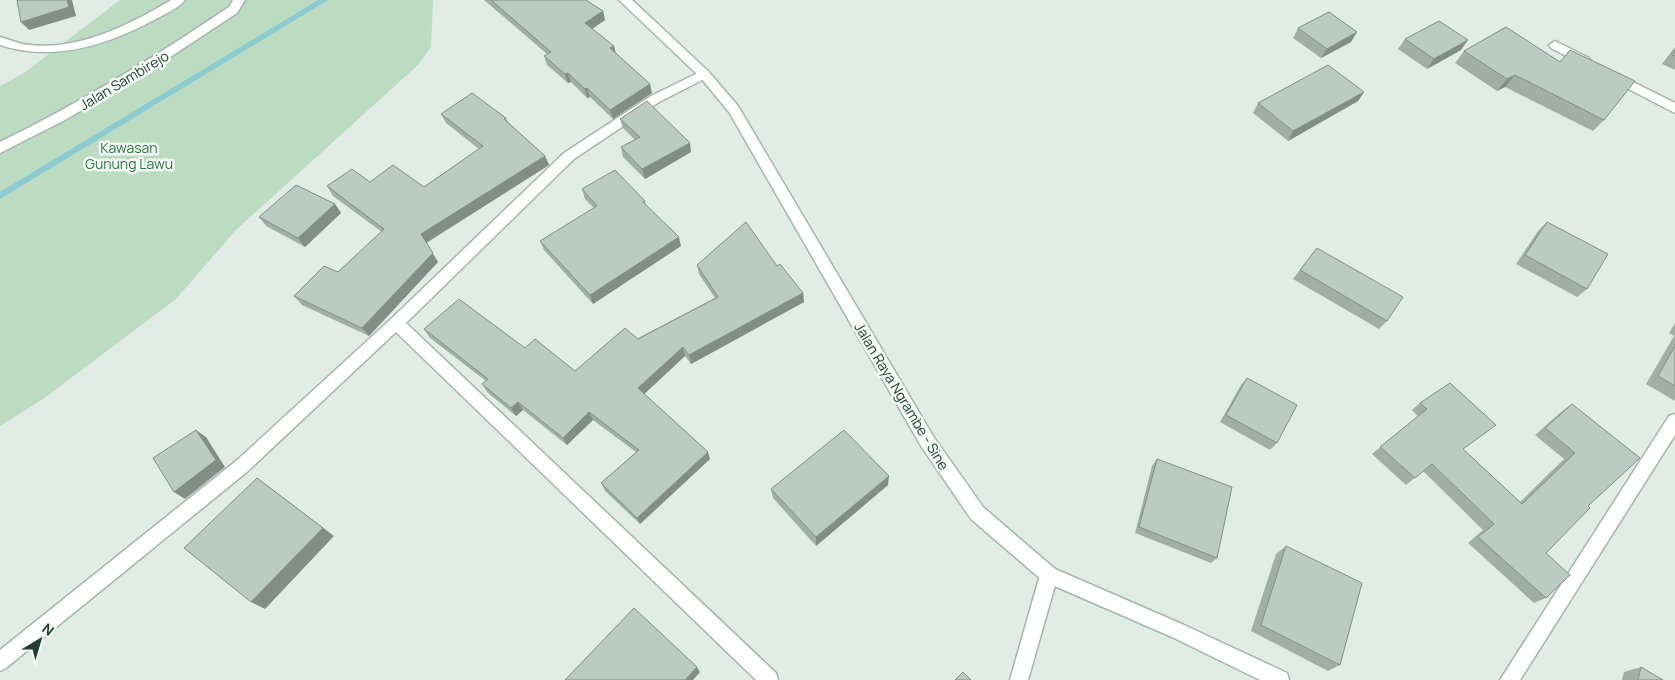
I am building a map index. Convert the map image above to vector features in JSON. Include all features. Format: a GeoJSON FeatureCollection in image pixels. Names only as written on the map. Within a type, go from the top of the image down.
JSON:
{"type":"FeatureCollection","features":[{"type":"Feature","properties":{"kind":"street"},"geometry":{"type":"LineString","coordinates":[[0,41],[13,47],[55,49],[103,38],[153,17],[179,0]]}},
{"type":"Feature","properties":{"kind":"street","name":"Jalan Sambirejo"},"geometry":{"type":"LineString","coordinates":[[0,148],[44,127],[166,55],[233,10],[239,0]]}},
{"type":"Feature","properties":{"kind":"street","name":"Jalan Raya Ngrambe - Sine"},"geometry":{"type":"LineString","coordinates":[[625,0],[704,74],[734,109],[926,441],[977,513],[1049,575],[1280,680]]}},
{"type":"Feature","properties":{"kind":"street"},"geometry":{"type":"LineString","coordinates":[[1555,45],[1675,109]]}},
{"type":"Feature","properties":{"kind":"street"},"geometry":{"type":"LineString","coordinates":[[0,662],[242,466],[396,323],[569,156],[655,99],[704,74]]}},
{"type":"Feature","properties":{"kind":"street"},"geometry":{"type":"LineString","coordinates":[[396,323],[770,680]]}},
{"type":"Feature","properties":{"kind":"street"},"geometry":{"type":"LineString","coordinates":[[1509,680],[1675,422]]}},
{"type":"Feature","properties":{"kind":"street"},"geometry":{"type":"LineString","coordinates":[[1020,680],[1049,575]]}},
{"type":"Feature","properties":{"kind":"green space","name":"Kawasan Gunung Lawu"},"geometry":{"type":"Polygon","coordinates":[[[120,0],[433,0],[431,47],[419,64],[236,230],[176,299],[43,399],[0,426],[0,86],[24,73],[120,0]]]}},
{"type":"Feature","properties":{"kind":"building"},"geometry":{"type":"Polygon","coordinates":[[[17,0],[67,0],[69,7],[21,22],[17,0]]]}},
{"type":"Feature","properties":{"kind":"building"},"geometry":{"type":"Polygon","coordinates":[[[491,0],[586,0],[603,11],[585,23],[614,46],[610,48],[650,84],[610,110],[587,88],[585,89],[568,73],[565,74],[544,56],[551,52],[491,0]]]}},
{"type":"Feature","properties":{"kind":"building"},"geometry":{"type":"Polygon","coordinates":[[[1329,12],[1357,32],[1327,49],[1298,28],[1329,12]]]}},
{"type":"Feature","properties":{"kind":"building"},"geometry":{"type":"Polygon","coordinates":[[[1439,21],[1468,40],[1434,59],[1405,39],[1439,21]]]}},
{"type":"Feature","properties":{"kind":"building"},"geometry":{"type":"Polygon","coordinates":[[[1506,27],[1560,62],[1570,50],[1635,81],[1604,120],[1515,75],[1507,79],[1464,51],[1506,27]]]}},
{"type":"Feature","properties":{"kind":"building"},"geometry":{"type":"Polygon","coordinates":[[[1328,65],[1364,92],[1293,131],[1258,103],[1328,65]]]}},
{"type":"Feature","properties":{"kind":"building"},"geometry":{"type":"Polygon","coordinates":[[[472,93],[506,118],[504,119],[545,156],[421,234],[433,253],[362,328],[294,296],[324,266],[338,272],[384,229],[327,186],[352,169],[370,182],[393,165],[424,187],[483,146],[441,114],[472,93]]]}},
{"type":"Feature","properties":{"kind":"building"},"geometry":{"type":"Polygon","coordinates":[[[647,101],[690,143],[642,169],[621,147],[640,137],[620,119],[647,101]]]}},
{"type":"Feature","properties":{"kind":"building"},"geometry":{"type":"Polygon","coordinates":[[[615,170],[645,201],[643,202],[679,237],[590,295],[540,241],[597,206],[582,189],[615,170]]]}},
{"type":"Feature","properties":{"kind":"building"},"geometry":{"type":"Polygon","coordinates":[[[296,185],[335,204],[298,238],[259,217],[296,185]]]}},
{"type":"Feature","properties":{"kind":"building"},"geometry":{"type":"Polygon","coordinates":[[[746,222],[777,266],[780,264],[803,293],[689,355],[683,347],[638,388],[708,452],[637,518],[601,483],[639,450],[589,412],[563,438],[518,402],[511,408],[482,384],[488,379],[424,329],[459,299],[525,348],[535,339],[575,371],[625,328],[638,339],[718,297],[697,265],[746,222]]]}},
{"type":"Feature","properties":{"kind":"building"},"geometry":{"type":"Polygon","coordinates":[[[1547,222],[1608,254],[1587,289],[1525,255],[1547,222]]]}},
{"type":"Feature","properties":{"kind":"building"},"geometry":{"type":"Polygon","coordinates":[[[1317,248],[1403,297],[1387,321],[1300,270],[1317,248]]]}},
{"type":"Feature","properties":{"kind":"building"},"geometry":{"type":"Polygon","coordinates":[[[1675,346],[1675,386],[1658,376],[1675,346]]]}},
{"type":"Feature","properties":{"kind":"building"},"geometry":{"type":"Polygon","coordinates":[[[1247,378],[1297,405],[1277,443],[1226,415],[1247,378]]]}},
{"type":"Feature","properties":{"kind":"building"},"geometry":{"type":"Polygon","coordinates":[[[1450,383],[1496,425],[1463,449],[1522,504],[1575,453],[1545,428],[1572,404],[1640,458],[1588,506],[1590,508],[1546,553],[1570,575],[1546,598],[1478,537],[1494,524],[1432,464],[1415,478],[1380,447],[1427,409],[1420,403],[1450,383]]]}},
{"type":"Feature","properties":{"kind":"building"},"geometry":{"type":"Polygon","coordinates":[[[196,430],[216,460],[174,492],[153,458],[196,430]]]}},
{"type":"Feature","properties":{"kind":"building"},"geometry":{"type":"Polygon","coordinates":[[[844,430],[889,476],[816,537],[771,489],[844,430]]]}},
{"type":"Feature","properties":{"kind":"building"},"geometry":{"type":"Polygon","coordinates":[[[1157,459],[1232,487],[1217,558],[1139,527],[1157,459]]]}},
{"type":"Feature","properties":{"kind":"building"},"geometry":{"type":"Polygon","coordinates":[[[257,478],[323,528],[251,602],[184,548],[257,478]]]}},
{"type":"Feature","properties":{"kind":"building"},"geometry":{"type":"Polygon","coordinates":[[[1286,546],[1362,583],[1340,665],[1261,625],[1286,546]]]}},
{"type":"Feature","properties":{"kind":"building"},"geometry":{"type":"Polygon","coordinates":[[[634,608],[697,667],[685,680],[565,680],[634,608]]]}},
{"type":"Feature","properties":{"kind":"building"},"geometry":{"type":"Polygon","coordinates":[[[1641,667],[1663,680],[1638,680],[1641,667]]]}},
{"type":"Feature","properties":{"kind":"building"},"geometry":{"type":"Polygon","coordinates":[[[963,672],[971,680],[955,680],[963,672]]]}},
{"type":"Feature","properties":{"kind":"waterway"},"geometry":{"type":"LineString","coordinates":[[0,196],[324,0]]}}]}
